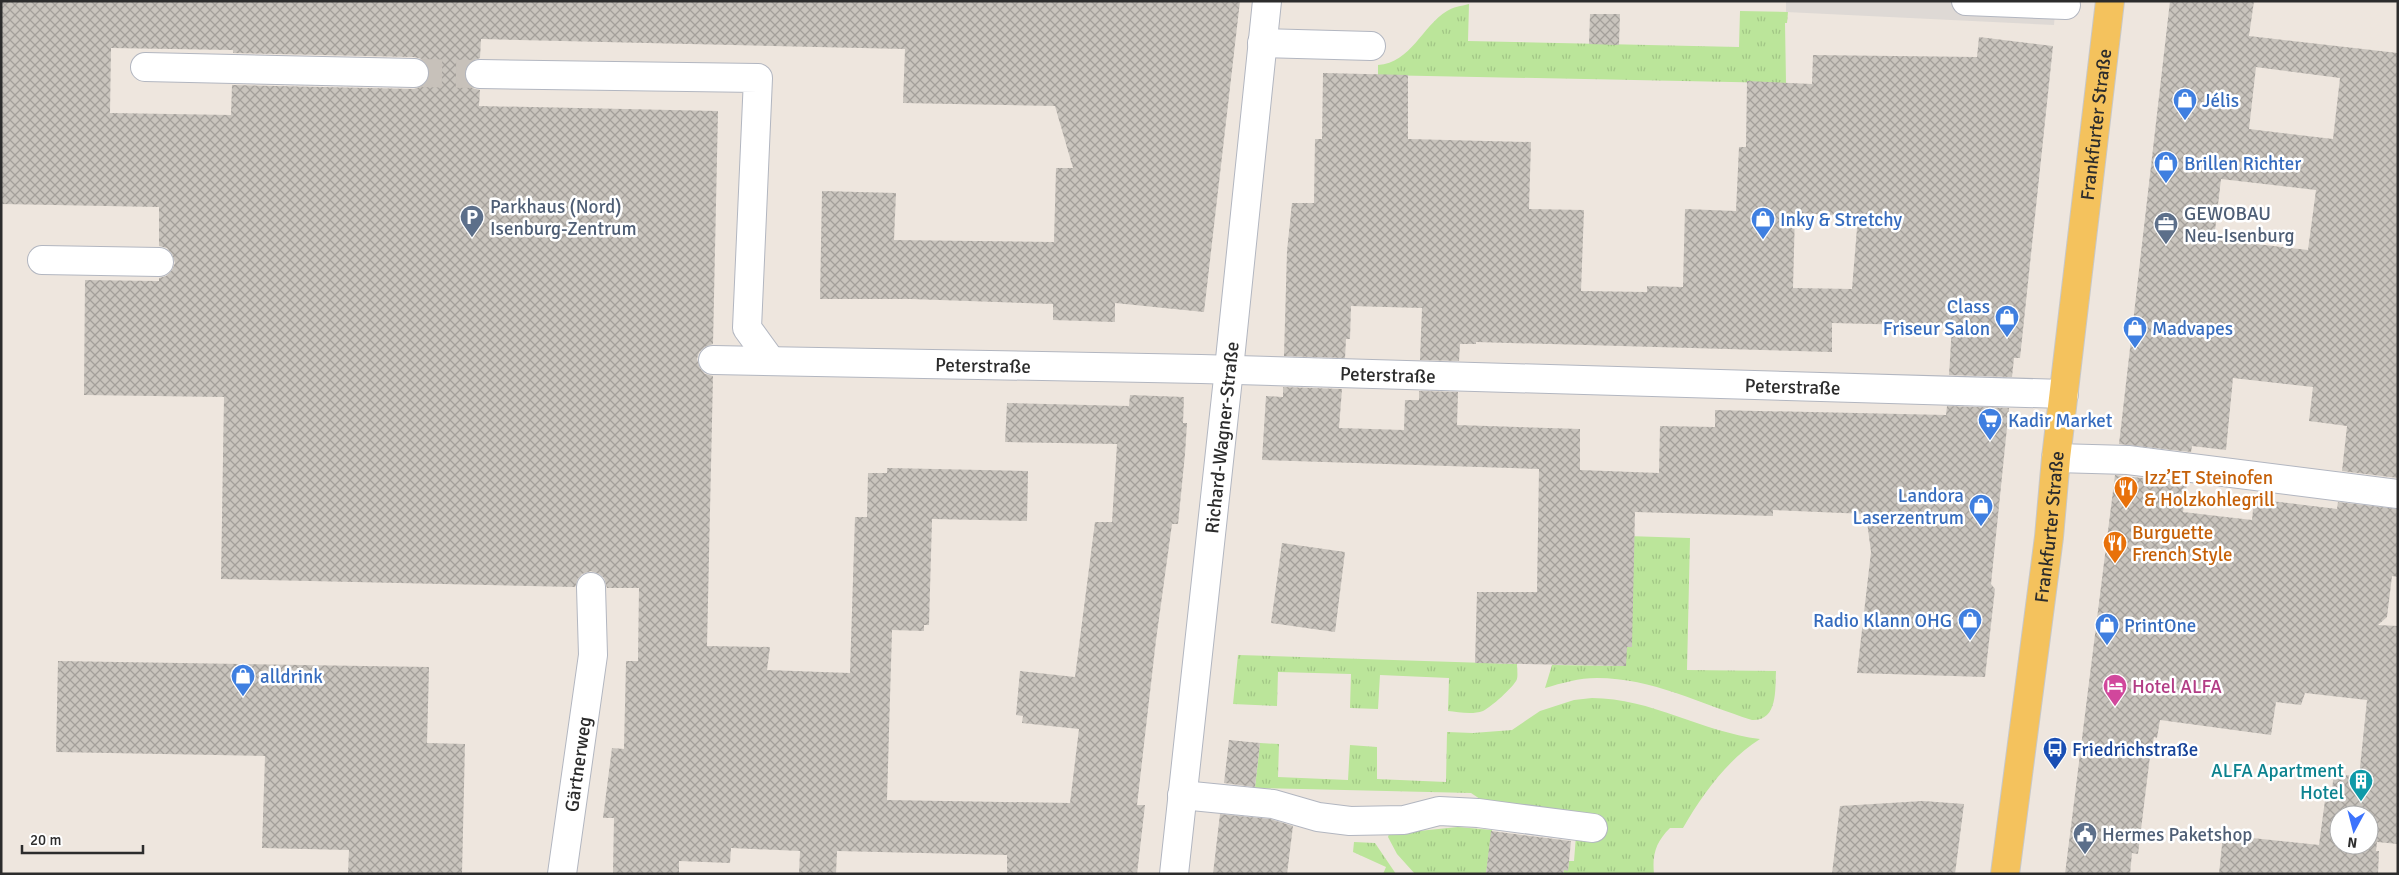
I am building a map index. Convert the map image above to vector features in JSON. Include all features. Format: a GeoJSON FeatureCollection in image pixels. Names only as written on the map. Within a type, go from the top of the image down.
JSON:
{"type":"FeatureCollection","features":[{"type":"Feature","properties":{"kind":"main road","name":"Frankfurter Straße"},"geometry":{"type":"LineString","coordinates":[[2005,874],[2049,536],[2056,458],[2110,1]]}},
{"type":"Feature","properties":{"kind":"street","name":"Richard-Wagner-Straße"},"geometry":{"type":"LineString","coordinates":[[1174,874],[1230,370],[1267,1]]}},
{"type":"Feature","properties":{"kind":"street"},"geometry":{"type":"LineString","coordinates":[[1966,1],[2066,5]]}},
{"type":"Feature","properties":{"kind":"street"},"geometry":{"type":"LineString","coordinates":[[1262,43],[1371,46]]}},
{"type":"Feature","properties":{"kind":"street"},"geometry":{"type":"LineString","coordinates":[[145,67],[414,73]]}},
{"type":"Feature","properties":{"kind":"street"},"geometry":{"type":"LineString","coordinates":[[480,74],[758,78],[747,328],[770,361]]}},
{"type":"Feature","properties":{"kind":"street"},"geometry":{"type":"LineString","coordinates":[[42,260],[159,262]]}},
{"type":"Feature","properties":{"kind":"street","name":"Peterstraße"},"geometry":{"type":"LineString","coordinates":[[713,360],[1230,370],[2064,394]]}},
{"type":"Feature","properties":{"kind":"street"},"geometry":{"type":"LineString","coordinates":[[2056,458],[2128,460],[2398,494]]}},
{"type":"Feature","properties":{"kind":"street","name":"Gärtnerweg"},"geometry":{"type":"LineString","coordinates":[[562,874],[593,655],[591,587]]}},
{"type":"Feature","properties":{"kind":"street"},"geometry":{"type":"LineString","coordinates":[[1182,795],[1273,804],[1318,817],[1350,821],[1404,820],[1439,811],[1478,813],[1594,828]]}},
{"type":"Feature","properties":{"kind":"green space"},"geometry":{"type":"Polygon","coordinates":[[[1469,4],[1468,41],[1739,47],[1740,11],[1788,12],[1787,23],[1785,23],[1786,83],[1378,75],[1378,65],[1389,63],[1408,51],[1438,18],[1452,8],[1469,4]]]}},
{"type":"Feature","properties":{"kind":"green space"},"geometry":{"type":"Polygon","coordinates":[[[1627,536],[1690,538],[1687,670],[1776,671],[1775,695],[1771,710],[1767,715],[1760,719],[1752,720],[1657,687],[1617,679],[1584,679],[1545,688],[1552,665],[1626,666],[1627,536]]]}},
{"type":"Feature","properties":{"kind":"green space"},"geometry":{"type":"Polygon","coordinates":[[[1238,655],[1517,664],[1517,679],[1496,702],[1483,711],[1474,713],[1448,711],[1449,678],[1380,675],[1378,709],[1350,708],[1351,674],[1278,672],[1277,706],[1233,704],[1238,655]]]}},
{"type":"Feature","properties":{"kind":"green space"},"geometry":{"type":"Polygon","coordinates":[[[1592,698],[1614,699],[1635,703],[1718,730],[1760,739],[1737,757],[1716,779],[1698,803],[1683,828],[1670,828],[1665,833],[1658,843],[1654,854],[1654,874],[1563,874],[1564,870],[1568,870],[1569,861],[1574,861],[1576,836],[1480,799],[1471,793],[1255,788],[1260,743],[1279,744],[1278,777],[1348,780],[1350,745],[1377,747],[1377,779],[1446,782],[1447,732],[1473,733],[1512,730],[1540,711],[1574,700],[1592,698]]]}},
{"type":"Feature","properties":{"kind":"green space"},"geometry":{"type":"Polygon","coordinates":[[[1458,827],[1492,830],[1486,874],[1415,874],[1397,854],[1388,837],[1389,834],[1458,827]]]}},
{"type":"Feature","properties":{"kind":"green space"},"geometry":{"type":"Polygon","coordinates":[[[1354,842],[1375,843],[1396,874],[1383,874],[1386,867],[1353,852],[1354,842]]]}},
{"type":"Feature","properties":{"kind":"shaded area"},"geometry":{"type":"Polygon","coordinates":[[[1786,1],[2056,1],[2054,25],[1786,12],[1786,1]]]}},
{"type":"Feature","properties":{"kind":"building"},"geometry":{"type":"Polygon","coordinates":[[[1,1],[1240,1],[1204,312],[1115,303],[1115,322],[1053,320],[1053,304],[911,299],[820,299],[822,191],[896,193],[894,240],[1054,242],[1056,168],[1073,168],[1055,106],[903,103],[905,49],[481,39],[480,58],[466,66],[464,73],[467,82],[472,88],[480,90],[479,106],[718,111],[713,344],[699,352],[697,359],[700,368],[705,374],[713,376],[707,646],[770,647],[767,670],[850,673],[855,517],[867,517],[868,473],[887,473],[887,468],[1028,471],[1027,521],[932,519],[929,625],[924,625],[924,631],[892,630],[887,800],[1070,803],[1079,729],[1022,723],[1023,716],[1016,715],[1020,671],[1075,677],[1095,522],[1112,522],[1117,444],[1005,442],[1007,403],[1129,406],[1130,395],[1184,397],[1183,423],[1187,423],[1178,524],[1172,524],[1156,640],[1137,805],[1145,805],[1137,874],[1007,874],[1007,855],[837,851],[836,874],[799,874],[800,851],[731,848],[730,863],[679,861],[679,874],[613,874],[614,818],[603,818],[612,748],[624,749],[626,661],[638,661],[639,588],[607,588],[604,578],[591,571],[582,574],[575,587],[221,579],[224,397],[84,395],[85,280],[159,281],[159,278],[166,276],[172,270],[175,263],[172,254],[167,248],[159,246],[159,207],[1,204],[1,1]],[[111,48],[110,113],[231,115],[232,85],[414,89],[427,82],[430,74],[427,65],[422,59],[414,57],[233,53],[233,50],[111,48]]]}},
{"type":"Feature","properties":{"kind":"building"},"geometry":{"type":"Polygon","coordinates":[[[2170,1],[2254,1],[2249,36],[2398,53],[2398,478],[2342,471],[2347,426],[2309,421],[2313,387],[2233,378],[2226,450],[2192,446],[2191,452],[2119,444],[2170,1]],[[2256,67],[2249,129],[2333,139],[2340,78],[2256,67]],[[2221,179],[2214,239],[2308,250],[2316,190],[2221,179]]]}},
{"type":"Feature","properties":{"kind":"building"},"geometry":{"type":"Polygon","coordinates":[[[1590,14],[1620,14],[1619,45],[1589,44],[1590,14]]]}},
{"type":"Feature","properties":{"kind":"building"},"geometry":{"type":"Polygon","coordinates":[[[1979,37],[2053,46],[2020,358],[2014,358],[2012,377],[1949,375],[1952,326],[1832,323],[1832,352],[1476,342],[1476,344],[1460,344],[1459,361],[1420,360],[1422,308],[1351,306],[1350,339],[1346,339],[1345,358],[1284,356],[1287,251],[1292,203],[1314,203],[1315,139],[1322,139],[1323,73],[1408,75],[1408,139],[1531,142],[1529,209],[1584,210],[1581,291],[1647,292],[1647,286],[1683,287],[1685,209],[1736,211],[1739,147],[1746,147],[1747,81],[1812,84],[1813,55],[1977,57],[1979,37]],[[1795,213],[1793,288],[1852,289],[1858,216],[1795,213]]]}},
{"type":"Feature","properties":{"kind":"building"},"geometry":{"type":"Polygon","coordinates":[[[1283,387],[1342,389],[1339,428],[1404,430],[1405,400],[1419,400],[1419,391],[1458,392],[1457,425],[1580,429],[1580,470],[1659,473],[1660,426],[1715,427],[1715,410],[1946,415],[1947,406],[2009,408],[1991,584],[1995,589],[1985,677],[1857,673],[1871,552],[1866,514],[1773,510],[1773,516],[1635,512],[1632,647],[1627,647],[1626,666],[1475,663],[1477,592],[1537,592],[1539,469],[1262,460],[1266,396],[1283,397],[1283,387]]]}},
{"type":"Feature","properties":{"kind":"building"},"geometry":{"type":"Polygon","coordinates":[[[2115,475],[2187,483],[2183,512],[2252,520],[2254,499],[2337,509],[2338,502],[2398,509],[2398,577],[2392,576],[2387,617],[2378,625],[2398,626],[2398,844],[2379,842],[2379,805],[2329,805],[2329,855],[2379,855],[2378,874],[2219,874],[2223,835],[2319,845],[2326,793],[2332,789],[2334,773],[2359,777],[2367,700],[2305,693],[2301,705],[2276,702],[2271,735],[2160,720],[2157,738],[2154,737],[2150,756],[2138,854],[2132,853],[2130,874],[2065,874],[2115,475]]]}},
{"type":"Feature","properties":{"kind":"building"},"geometry":{"type":"Polygon","coordinates":[[[1282,543],[1345,552],[1335,632],[1271,623],[1282,543]]]}},
{"type":"Feature","properties":{"kind":"building","name":"alldrink"},"geometry":{"type":"Polygon","coordinates":[[[58,661],[429,667],[427,743],[465,744],[462,874],[348,874],[349,850],[262,848],[265,756],[56,752],[58,661]]]}},
{"type":"Feature","properties":{"kind":"building"},"geometry":{"type":"Polygon","coordinates":[[[1229,740],[1260,743],[1255,787],[1224,783],[1229,740]]]}},
{"type":"Feature","properties":{"kind":"building"},"geometry":{"type":"Polygon","coordinates":[[[1923,801],[1964,804],[1955,874],[1832,874],[1840,806],[1923,801]]]}},
{"type":"Feature","properties":{"kind":"building"},"geometry":{"type":"Polygon","coordinates":[[[1220,814],[1270,819],[1293,826],[1287,874],[1213,874],[1220,814]]]}},
{"type":"Feature","properties":{"kind":"building"},"geometry":{"type":"Polygon","coordinates":[[[1491,831],[1571,841],[1568,871],[1564,870],[1563,874],[1486,874],[1491,831]]]}},
{"type":"Feature","properties":{"kind":"tunnel"},"geometry":{"type":"LineString","coordinates":[[414,73],[480,74]]}},
{"type":"Feature","properties":{"kind":"place","name":"Jélis"},"geometry":{"type":"Point","coordinates":[2185,121]}},
{"type":"Feature","properties":{"kind":"place","name":"Brillen Richter"},"geometry":{"type":"Point","coordinates":[2166,184]}},
{"type":"Feature","properties":{"kind":"place","name":"Parkhaus (Nord) Isenburg-Zentrum"},"geometry":{"type":"Point","coordinates":[472,238]}},
{"type":"Feature","properties":{"kind":"place","name":"Inky & Stretchy"},"geometry":{"type":"Point","coordinates":[1763,240]}},
{"type":"Feature","properties":{"kind":"place","name":"GEWOBAU Neu-Isenburg"},"geometry":{"type":"Point","coordinates":[2166,245]}},
{"type":"Feature","properties":{"kind":"place","name":"Class Friseur Salon"},"geometry":{"type":"Point","coordinates":[2007,338]}},
{"type":"Feature","properties":{"kind":"place","name":"Madvapes"},"geometry":{"type":"Point","coordinates":[2135,349]}},
{"type":"Feature","properties":{"kind":"place","name":"Kadir Market"},"geometry":{"type":"Point","coordinates":[1990,441]}},
{"type":"Feature","properties":{"kind":"place","name":"Izz’ET Steinofen & Holzkohlegrill"},"geometry":{"type":"Point","coordinates":[2126,509]}},
{"type":"Feature","properties":{"kind":"place","name":"Landora Laserzentrum"},"geometry":{"type":"Point","coordinates":[1981,527]}},
{"type":"Feature","properties":{"kind":"place","name":"Burguette French Style"},"geometry":{"type":"Point","coordinates":[2115,564]}},
{"type":"Feature","properties":{"kind":"place","name":"Radio Klann OHG"},"geometry":{"type":"Point","coordinates":[1970,641]}},
{"type":"Feature","properties":{"kind":"place","name":"PrintOne"},"geometry":{"type":"Point","coordinates":[2107,646]}},
{"type":"Feature","properties":{"kind":"place","name":"alldrink"},"geometry":{"type":"Point","coordinates":[243,697]}},
{"type":"Feature","properties":{"kind":"place","name":"Hotel ALFA"},"geometry":{"type":"Point","coordinates":[2115,707]}},
{"type":"Feature","properties":{"kind":"place","name":"Friedrichstraße"},"geometry":{"type":"Point","coordinates":[2055,770]}},
{"type":"Feature","properties":{"kind":"place","name":"ALFA Apartment Hotel"},"geometry":{"type":"Point","coordinates":[2361,802]}},
{"type":"Feature","properties":{"kind":"place","name":"Hermes Paketshop"},"geometry":{"type":"Point","coordinates":[2085,855]}}]}
